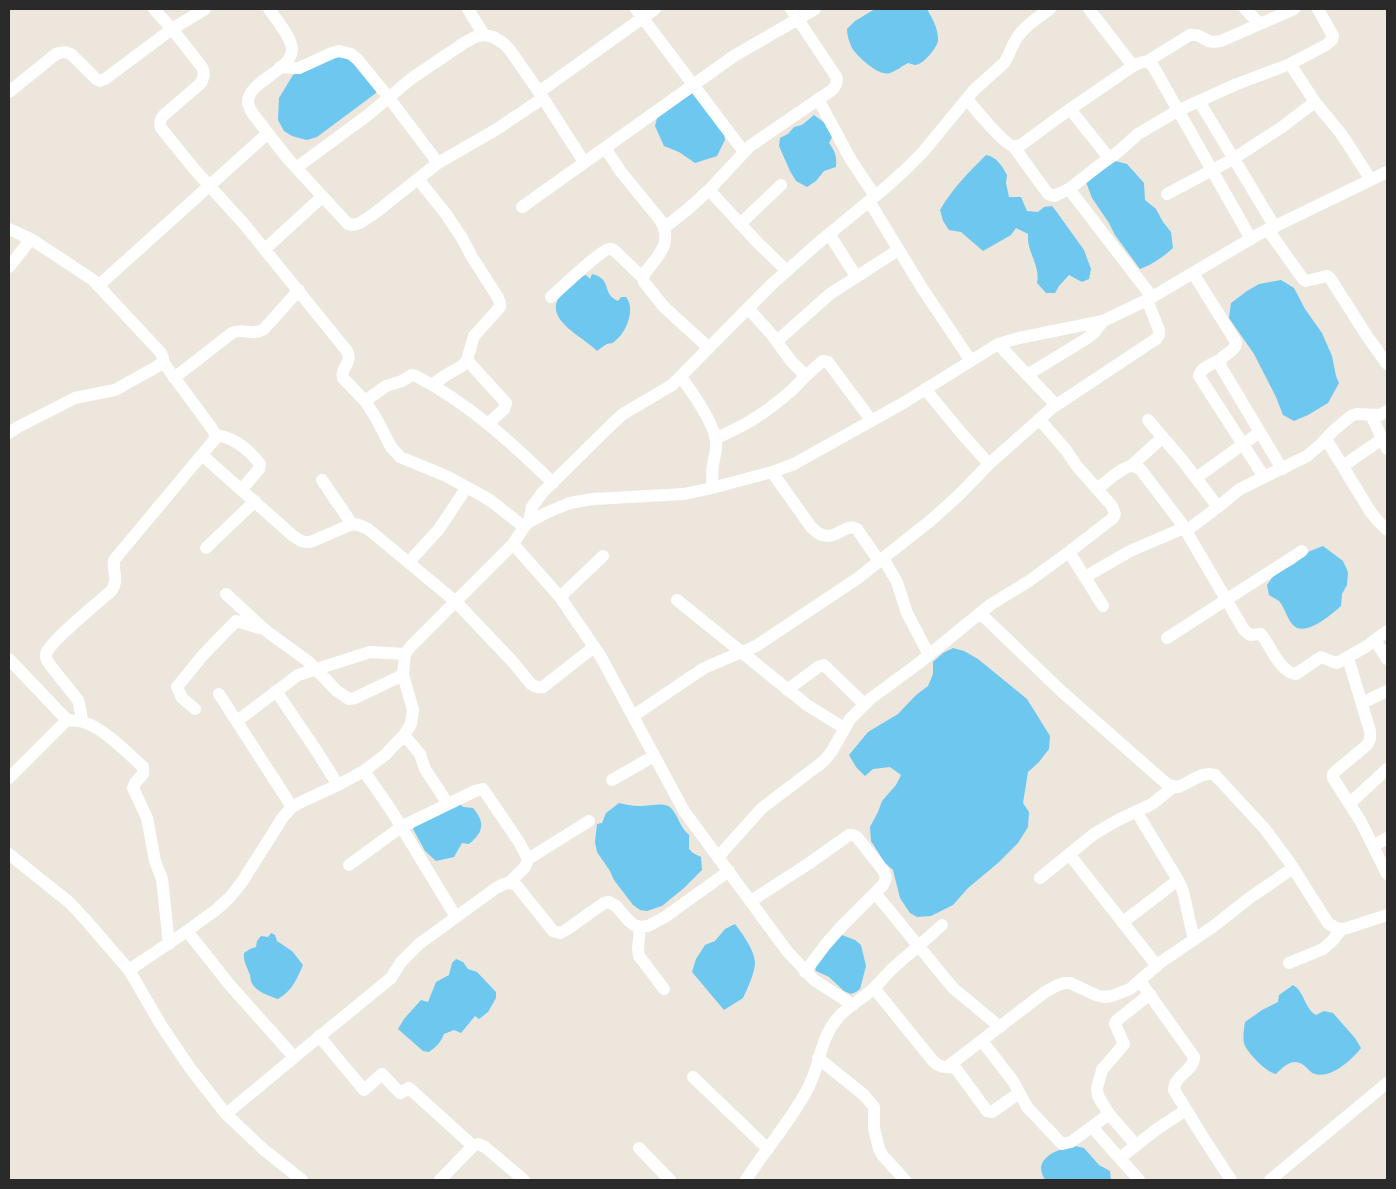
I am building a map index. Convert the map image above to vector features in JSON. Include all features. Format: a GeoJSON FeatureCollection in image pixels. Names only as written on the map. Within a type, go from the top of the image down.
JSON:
{"type":"FeatureCollection","features":[{"type":"Feature","properties":{"kind":"street"},"geometry":{"type":"LineString","coordinates":[[154,9],[202,67],[204,73],[204,78],[200,83],[160,119],[161,128],[265,249],[347,351],[350,357],[343,371],[343,378],[365,401],[394,452],[407,461],[467,487],[527,524]]}},
{"type":"Feature","properties":{"kind":"street"},"geometry":{"type":"LineString","coordinates":[[9,92],[56,54],[62,52],[72,54],[100,81],[172,29],[191,12],[205,9]]}},
{"type":"Feature","properties":{"kind":"street"},"geometry":{"type":"LineString","coordinates":[[269,9],[290,41],[291,55],[250,94],[249,106],[253,114],[296,168],[342,218],[348,224],[353,225],[360,223],[375,213],[438,163],[497,129],[541,95],[639,13],[655,9]]}},
{"type":"Feature","properties":{"kind":"street"},"geometry":{"type":"LineString","coordinates":[[468,9],[484,35]]}},
{"type":"Feature","properties":{"kind":"street"},"geometry":{"type":"LineString","coordinates":[[522,207],[795,14],[815,9]]}},
{"type":"Feature","properties":{"kind":"street"},"geometry":{"type":"LineString","coordinates":[[129,970],[188,931],[230,897],[242,882],[283,817],[292,807],[364,771],[385,755],[404,735],[411,724],[413,710],[403,675],[405,654],[513,544],[527,524],[532,507],[542,493],[623,414],[666,389],[681,377],[787,271],[905,170],[923,152],[981,84],[1004,63],[1022,31],[1050,9]]}},
{"type":"Feature","properties":{"kind":"street"},"geometry":{"type":"LineString","coordinates":[[1090,9],[1134,66]]}},
{"type":"Feature","properties":{"kind":"street"},"geometry":{"type":"LineString","coordinates":[[1245,9],[1260,24]]}},
{"type":"Feature","properties":{"kind":"street"},"geometry":{"type":"LineString","coordinates":[[1014,147],[1021,145],[1134,66],[1146,62],[1190,35],[1196,34],[1214,42],[1231,37],[1294,9]]}},
{"type":"Feature","properties":{"kind":"street"},"geometry":{"type":"LineString","coordinates":[[967,100],[1002,138],[1014,147],[1048,194],[1054,196],[1069,189],[1118,152],[1138,134],[1178,111],[1237,84],[1290,64],[1326,45],[1332,40],[1333,36],[1318,9]]}},
{"type":"Feature","properties":{"kind":"street"},"geometry":{"type":"LineString","coordinates":[[639,13],[744,152]]}},
{"type":"Feature","properties":{"kind":"street"},"geometry":{"type":"LineString","coordinates":[[664,228],[709,190],[744,152],[836,86],[837,78],[795,14]]}},
{"type":"Feature","properties":{"kind":"street"},"geometry":{"type":"LineString","coordinates":[[296,168],[389,98],[412,78],[464,43],[484,35],[498,40],[510,50],[584,162]]}},
{"type":"Feature","properties":{"kind":"street"},"geometry":{"type":"LineString","coordinates":[[280,67],[299,68],[332,53],[345,52],[358,60],[438,163]]}},
{"type":"Feature","properties":{"kind":"street"},"geometry":{"type":"LineString","coordinates":[[1146,62],[1153,66],[1251,239]]}},
{"type":"Feature","properties":{"kind":"street"},"geometry":{"type":"LineString","coordinates":[[1290,64],[1315,102],[1342,135],[1371,180]]}},
{"type":"Feature","properties":{"kind":"street"},"geometry":{"type":"LineString","coordinates":[[818,99],[898,250],[971,361]]}},
{"type":"Feature","properties":{"kind":"street"},"geometry":{"type":"LineString","coordinates":[[1199,101],[1302,279],[1306,281],[1327,276],[1330,278],[1387,364]]}},
{"type":"Feature","properties":{"kind":"street"},"geometry":{"type":"LineString","coordinates":[[1167,194],[1233,159],[1282,127],[1315,102]]}},
{"type":"Feature","properties":{"kind":"street"},"geometry":{"type":"LineString","coordinates":[[1070,109],[1109,158]]}},
{"type":"Feature","properties":{"kind":"street"},"geometry":{"type":"LineString","coordinates":[[98,286],[268,133]]}},
{"type":"Feature","properties":{"kind":"street"},"geometry":{"type":"LineString","coordinates":[[605,148],[621,172],[660,221],[666,234],[663,249],[643,278]]}},
{"type":"Feature","properties":{"kind":"street"},"geometry":{"type":"LineString","coordinates":[[527,524],[570,503],[593,499],[678,494],[712,488],[794,464],[925,389],[998,344],[1103,321],[1149,299],[1251,239],[1387,172]]}},
{"type":"Feature","properties":{"kind":"street"},"geometry":{"type":"LineString","coordinates":[[418,179],[446,214],[500,301],[500,307],[474,336],[467,360],[457,369],[432,385]]}},
{"type":"Feature","properties":{"kind":"street"},"geometry":{"type":"LineString","coordinates":[[740,224],[781,185]]}},
{"type":"Feature","properties":{"kind":"street"},"geometry":{"type":"LineString","coordinates":[[633,716],[704,668],[756,646],[858,578],[930,521],[989,464],[1056,405],[1156,339],[1159,335],[1159,330],[1149,299],[1069,189]]}},
{"type":"Feature","properties":{"kind":"street"},"geometry":{"type":"LineString","coordinates":[[709,190],[787,271]]}},
{"type":"Feature","properties":{"kind":"street"},"geometry":{"type":"LineString","coordinates":[[265,249],[322,197]]}},
{"type":"Feature","properties":{"kind":"street"},"geometry":{"type":"LineString","coordinates":[[9,229],[31,239],[93,280],[161,353],[163,362],[215,434],[215,439],[114,560],[116,584],[47,651],[46,659],[78,700],[82,721]]}},
{"type":"Feature","properties":{"kind":"street"},"geometry":{"type":"LineString","coordinates":[[829,234],[856,276]]}},
{"type":"Feature","properties":{"kind":"street"},"geometry":{"type":"LineString","coordinates":[[9,267],[31,239]]}},
{"type":"Feature","properties":{"kind":"street"},"geometry":{"type":"LineString","coordinates":[[551,297],[599,255],[608,249],[612,249],[643,278],[647,287],[664,307],[708,348]]}},
{"type":"Feature","properties":{"kind":"street"},"geometry":{"type":"LineString","coordinates":[[777,341],[821,301],[856,276],[898,250]]}},
{"type":"Feature","properties":{"kind":"street"},"geometry":{"type":"LineString","coordinates":[[1193,273],[1236,342],[1234,349],[1220,360],[1203,369],[1199,376],[1264,477]]}},
{"type":"Feature","properties":{"kind":"street"},"geometry":{"type":"LineString","coordinates":[[174,378],[232,332],[236,330],[254,333],[264,329],[299,290]]}},
{"type":"Feature","properties":{"kind":"street"},"geometry":{"type":"LineString","coordinates":[[748,308],[777,341],[791,361],[806,376]]}},
{"type":"Feature","properties":{"kind":"street"},"geometry":{"type":"LineString","coordinates":[[1027,375],[1086,339],[1094,333],[1103,321]]}},
{"type":"Feature","properties":{"kind":"street"},"geometry":{"type":"LineString","coordinates":[[1376,348],[1387,340]]}},
{"type":"Feature","properties":{"kind":"street"},"geometry":{"type":"LineString","coordinates":[[998,344],[1056,405]]}},
{"type":"Feature","properties":{"kind":"street"},"geometry":{"type":"LineString","coordinates":[[467,360],[506,403],[504,409],[488,424]]}},
{"type":"Feature","properties":{"kind":"street"},"geometry":{"type":"LineString","coordinates":[[716,438],[739,429],[759,416],[790,391],[823,360],[828,362],[871,420]]}},
{"type":"Feature","properties":{"kind":"street"},"geometry":{"type":"LineString","coordinates":[[1220,360],[1221,367],[1282,469]]}},
{"type":"Feature","properties":{"kind":"street"},"geometry":{"type":"LineString","coordinates":[[9,433],[75,398],[116,390],[163,362]]}},
{"type":"Feature","properties":{"kind":"street"},"geometry":{"type":"LineString","coordinates":[[365,401],[386,386],[402,381],[412,374],[466,406],[553,482]]}},
{"type":"Feature","properties":{"kind":"street"},"geometry":{"type":"LineString","coordinates":[[681,377],[700,406],[716,438],[717,445],[713,464],[712,488]]}},
{"type":"Feature","properties":{"kind":"street"},"geometry":{"type":"LineString","coordinates":[[925,389],[989,464]]}},
{"type":"Feature","properties":{"kind":"street"},"geometry":{"type":"LineString","coordinates":[[1085,577],[1130,551],[1185,529],[1218,507],[1240,489],[1308,456],[1341,423],[1351,416],[1356,414],[1380,414],[1387,411]]}},
{"type":"Feature","properties":{"kind":"street"},"geometry":{"type":"LineString","coordinates":[[1343,466],[1384,444],[1371,415]]}},
{"type":"Feature","properties":{"kind":"street"},"geometry":{"type":"LineString","coordinates":[[718,857],[762,808],[824,761],[832,751],[850,719],[864,704],[929,655],[990,605],[1029,581],[1113,518],[1115,514],[1112,506],[1039,419]]}},
{"type":"Feature","properties":{"kind":"street"},"geometry":{"type":"LineString","coordinates":[[1148,420],[1218,507]]}},
{"type":"Feature","properties":{"kind":"street"},"geometry":{"type":"LineString","coordinates":[[1196,478],[1260,432]]}},
{"type":"Feature","properties":{"kind":"street"},"geometry":{"type":"LineString","coordinates":[[215,434],[235,440],[260,464],[259,469],[242,489]]}},
{"type":"Feature","properties":{"kind":"street"},"geometry":{"type":"LineString","coordinates":[[1097,489],[1125,468],[1131,466],[1163,437]]}},
{"type":"Feature","properties":{"kind":"street"},"geometry":{"type":"LineString","coordinates":[[1326,439],[1343,466],[1382,516],[1387,530]]}},
{"type":"Feature","properties":{"kind":"street"},"geometry":{"type":"LineString","coordinates":[[202,455],[301,542],[307,543],[352,524],[368,529],[456,601],[535,687],[543,687],[594,647]]}},
{"type":"Feature","properties":{"kind":"street"},"geometry":{"type":"LineString","coordinates":[[1131,466],[1141,470],[1185,529],[1246,633],[1250,635],[1261,634],[1278,661],[1290,674],[1296,674],[1321,657],[1336,663],[1348,658],[1387,630]]}},
{"type":"Feature","properties":{"kind":"street"},"geometry":{"type":"LineString","coordinates":[[772,472],[811,527],[819,534],[827,536],[851,527],[857,529],[897,582],[907,613],[929,655]]}},
{"type":"Feature","properties":{"kind":"street"},"geometry":{"type":"LineString","coordinates":[[322,480],[352,524]]}},
{"type":"Feature","properties":{"kind":"street"},"geometry":{"type":"LineString","coordinates":[[409,562],[439,529],[467,487]]}},
{"type":"Feature","properties":{"kind":"street"},"geometry":{"type":"LineString","coordinates":[[206,548],[255,501]]}},
{"type":"Feature","properties":{"kind":"street"},"geometry":{"type":"LineString","coordinates":[[513,544],[560,597],[594,647],[612,676],[684,811],[787,951],[814,980],[853,1004]]}},
{"type":"Feature","properties":{"kind":"street"},"geometry":{"type":"LineString","coordinates":[[1167,638],[1302,551]]}},
{"type":"Feature","properties":{"kind":"street"},"geometry":{"type":"LineString","coordinates":[[1069,552],[1103,606]]}},
{"type":"Feature","properties":{"kind":"street"},"geometry":{"type":"LineString","coordinates":[[560,597],[603,556]]}},
{"type":"Feature","properties":{"kind":"street"},"geometry":{"type":"LineString","coordinates":[[226,594],[265,630],[301,656],[337,691],[349,699],[355,698],[403,675]]}},
{"type":"Feature","properties":{"kind":"street"},"geometry":{"type":"LineString","coordinates":[[677,600],[813,710],[844,728]]}},
{"type":"Feature","properties":{"kind":"street"},"geometry":{"type":"LineString","coordinates":[[980,613],[1060,690],[1161,779],[1173,787]]}},
{"type":"Feature","properties":{"kind":"street"},"geometry":{"type":"LineString","coordinates":[[195,709],[182,698],[177,688],[203,655],[236,621],[265,630]]}},
{"type":"Feature","properties":{"kind":"street"},"geometry":{"type":"LineString","coordinates":[[1375,640],[1387,659]]}},
{"type":"Feature","properties":{"kind":"street"},"geometry":{"type":"LineString","coordinates":[[237,721],[298,675],[370,652],[405,654]]}},
{"type":"Feature","properties":{"kind":"street"},"geometry":{"type":"LineString","coordinates":[[1348,658],[1370,731],[1370,741],[1337,770],[1333,774],[1333,778],[1350,803],[1387,874]]}},
{"type":"Feature","properties":{"kind":"street"},"geometry":{"type":"LineString","coordinates":[[9,659],[67,720],[82,721],[100,731],[143,767],[143,774],[134,783],[133,788],[147,818],[155,862],[162,879],[169,944]]}},
{"type":"Feature","properties":{"kind":"street"},"geometry":{"type":"LineString","coordinates":[[788,690],[818,667],[824,665],[864,704]]}},
{"type":"Feature","properties":{"kind":"street"},"geometry":{"type":"LineString","coordinates":[[276,691],[338,785]]}},
{"type":"Feature","properties":{"kind":"street"},"geometry":{"type":"LineString","coordinates":[[1362,703],[1387,691]]}},
{"type":"Feature","properties":{"kind":"street"},"geometry":{"type":"LineString","coordinates":[[219,694],[292,807]]}},
{"type":"Feature","properties":{"kind":"street"},"geometry":{"type":"LineString","coordinates":[[9,778],[67,720]]}},
{"type":"Feature","properties":{"kind":"street"},"geometry":{"type":"LineString","coordinates":[[404,735],[420,754],[425,769],[448,804]]}},
{"type":"Feature","properties":{"kind":"street"},"geometry":{"type":"LineString","coordinates":[[612,780],[654,756]]}},
{"type":"Feature","properties":{"kind":"street"},"geometry":{"type":"LineString","coordinates":[[1350,803],[1387,768]]}},
{"type":"Feature","properties":{"kind":"street"},"geometry":{"type":"LineString","coordinates":[[364,771],[391,810],[456,917]]}},
{"type":"Feature","properties":{"kind":"street"},"geometry":{"type":"LineString","coordinates":[[1040,878],[1094,834],[1152,804],[1173,787],[1178,787],[1204,774],[1211,773],[1265,829],[1293,868],[1328,923],[1334,928],[1341,930]]}},
{"type":"Feature","properties":{"kind":"street"},"geometry":{"type":"LineString","coordinates":[[348,865],[401,827],[474,791],[484,789],[528,859]]}},
{"type":"Feature","properties":{"kind":"street"},"geometry":{"type":"LineString","coordinates":[[1136,811],[1183,891],[1194,940]]}},
{"type":"Feature","properties":{"kind":"street"},"geometry":{"type":"LineString","coordinates":[[226,1114],[391,978],[402,962],[419,944],[496,888],[510,882],[525,866],[528,859],[589,820]]}},
{"type":"Feature","properties":{"kind":"street"},"geometry":{"type":"LineString","coordinates":[[751,901],[808,864],[849,834],[857,837],[886,875],[883,885],[841,926],[805,972]]}},
{"type":"Feature","properties":{"kind":"street"},"geometry":{"type":"LineString","coordinates":[[1373,846],[1387,838]]}},
{"type":"Feature","properties":{"kind":"street"},"geometry":{"type":"LineString","coordinates":[[9,854],[70,903],[84,918],[129,970],[181,1056],[226,1114],[263,1149],[302,1180]]}},
{"type":"Feature","properties":{"kind":"street"},"geometry":{"type":"LineString","coordinates":[[1069,854],[1157,966]]}},
{"type":"Feature","properties":{"kind":"street"},"geometry":{"type":"LineString","coordinates":[[947,1067],[1000,1028],[1044,992],[1058,985],[1070,983],[1104,997],[1130,989],[1157,966],[1293,868]]}},
{"type":"Feature","properties":{"kind":"street"},"geometry":{"type":"LineString","coordinates":[[510,882],[517,886],[549,926],[556,932],[560,932],[566,930],[604,903],[609,902],[616,906],[629,922],[640,927],[648,926],[666,917],[728,871]]}},
{"type":"Feature","properties":{"kind":"street"},"geometry":{"type":"LineString","coordinates":[[1123,922],[1178,880]]}},
{"type":"Feature","properties":{"kind":"street"},"geometry":{"type":"LineString","coordinates":[[875,893],[953,988],[1000,1028]]}},
{"type":"Feature","properties":{"kind":"street"},"geometry":{"type":"LineString","coordinates":[[1289,963],[1323,949],[1341,930],[1387,915]]}},
{"type":"Feature","properties":{"kind":"street"},"geometry":{"type":"LineString","coordinates":[[746,1180],[807,1091],[815,1073],[826,1036],[836,1020],[942,926]]}},
{"type":"Feature","properties":{"kind":"street"},"geometry":{"type":"LineString","coordinates":[[640,927],[639,956],[664,989]]}},
{"type":"Feature","properties":{"kind":"street"},"geometry":{"type":"LineString","coordinates":[[188,931],[229,984],[294,1057]]}},
{"type":"Feature","properties":{"kind":"street"},"geometry":{"type":"LineString","coordinates":[[1140,981],[1194,1056],[1192,1066],[1174,1085],[1174,1090],[1231,1180]]}},
{"type":"Feature","properties":{"kind":"street"},"geometry":{"type":"LineString","coordinates":[[874,988],[933,1061],[941,1067],[957,1070],[984,1107],[990,1112],[1019,1093]]}},
{"type":"Feature","properties":{"kind":"street"},"geometry":{"type":"LineString","coordinates":[[1136,1145],[1109,1114],[1098,1096],[1098,1088],[1102,1070],[1124,1044],[1115,1024],[1116,1020],[1150,994]]}},
{"type":"Feature","properties":{"kind":"street"},"geometry":{"type":"LineString","coordinates":[[319,1036],[364,1090],[382,1074],[400,1093],[409,1088],[472,1146]]}},
{"type":"Feature","properties":{"kind":"street"},"geometry":{"type":"LineString","coordinates":[[982,1041],[1013,1081],[1027,1107],[1062,1144],[1071,1142],[1109,1114]]}},
{"type":"Feature","properties":{"kind":"street"},"geometry":{"type":"LineString","coordinates":[[818,1058],[871,1102],[874,1107],[874,1128],[879,1149],[905,1180]]}},
{"type":"Feature","properties":{"kind":"street"},"geometry":{"type":"LineString","coordinates":[[693,1078],[768,1148]]}},
{"type":"Feature","properties":{"kind":"street"},"geometry":{"type":"LineString","coordinates":[[1273,1179],[1387,1083]]}},
{"type":"Feature","properties":{"kind":"street"},"geometry":{"type":"LineString","coordinates":[[1120,1158],[1157,1129],[1186,1110]]}},
{"type":"Feature","properties":{"kind":"street"},"geometry":{"type":"LineString","coordinates":[[1092,1127],[1139,1180]]}},
{"type":"Feature","properties":{"kind":"street"},"geometry":{"type":"LineString","coordinates":[[440,1180],[472,1146],[478,1144],[485,1147],[524,1180]]}},
{"type":"Feature","properties":{"kind":"street"},"geometry":{"type":"LineString","coordinates":[[639,1148],[670,1180]]}},
{"type":"Feature","properties":{"kind":"water"},"geometry":{"type":"Polygon","coordinates":[[[875,9],[927,9],[937,31],[938,42],[926,59],[918,64],[908,63],[890,73],[885,73],[875,69],[859,56],[852,48],[847,29],[855,21],[875,9]]]}},
{"type":"Feature","properties":{"kind":"water"},"geometry":{"type":"Polygon","coordinates":[[[331,56],[352,59],[376,87],[376,93],[317,137],[307,140],[292,136],[284,131],[278,120],[279,98],[293,75],[331,56]]]}},
{"type":"Feature","properties":{"kind":"water"},"geometry":{"type":"Polygon","coordinates":[[[693,91],[724,134],[725,140],[717,156],[695,163],[679,152],[664,146],[655,126],[658,114],[693,91]]]}},
{"type":"Feature","properties":{"kind":"water"},"geometry":{"type":"Polygon","coordinates":[[[814,115],[826,124],[832,137],[829,143],[835,154],[836,167],[824,171],[816,181],[807,187],[796,181],[779,146],[780,138],[788,134],[794,127],[802,125],[814,115]]]}},
{"type":"Feature","properties":{"kind":"water"},"geometry":{"type":"Polygon","coordinates":[[[986,155],[996,160],[1007,175],[1006,183],[1009,197],[1021,197],[1027,211],[1038,212],[1044,207],[1052,206],[1084,250],[1091,269],[1089,279],[1082,282],[1069,275],[1055,293],[1046,293],[1037,283],[1038,278],[1028,242],[1028,234],[1016,228],[1011,235],[983,251],[961,232],[949,230],[943,221],[940,210],[955,188],[986,155]]]}},
{"type":"Feature","properties":{"kind":"water"},"geometry":{"type":"Polygon","coordinates":[[[1115,161],[1127,164],[1144,183],[1145,200],[1156,209],[1171,232],[1173,248],[1158,260],[1140,269],[1115,235],[1092,198],[1086,182],[1115,161]]]}},
{"type":"Feature","properties":{"kind":"water"},"geometry":{"type":"Polygon","coordinates":[[[592,274],[603,279],[613,298],[618,301],[621,297],[626,297],[630,308],[630,314],[623,332],[612,343],[597,351],[562,322],[557,315],[556,307],[558,299],[566,290],[581,277],[586,275],[590,279],[592,274]]]}},
{"type":"Feature","properties":{"kind":"water"},"geometry":{"type":"Polygon","coordinates":[[[1281,280],[1294,288],[1305,309],[1322,333],[1332,356],[1339,383],[1328,403],[1294,421],[1283,415],[1254,354],[1229,318],[1231,303],[1247,291],[1259,284],[1281,280]]]}},
{"type":"Feature","properties":{"kind":"water"},"geometry":{"type":"Polygon","coordinates":[[[1323,546],[1343,561],[1348,572],[1347,585],[1342,594],[1341,606],[1311,627],[1298,628],[1291,623],[1279,601],[1269,595],[1267,585],[1274,575],[1294,564],[1310,551],[1323,546]]]}},
{"type":"Feature","properties":{"kind":"water"},"geometry":{"type":"Polygon","coordinates":[[[953,648],[964,651],[978,659],[1027,699],[1050,736],[1049,749],[1028,772],[1023,803],[1029,812],[1028,827],[1018,843],[968,888],[953,905],[931,916],[917,917],[910,913],[900,898],[893,870],[885,863],[871,841],[870,827],[882,801],[896,785],[901,775],[890,767],[873,769],[865,776],[856,767],[849,755],[868,732],[898,714],[916,695],[928,686],[933,674],[933,662],[943,653],[953,648]]]}},
{"type":"Feature","properties":{"kind":"water"},"geometry":{"type":"Polygon","coordinates":[[[619,803],[636,806],[668,806],[689,835],[689,849],[701,857],[702,870],[662,906],[647,911],[640,910],[633,905],[614,880],[597,852],[595,842],[597,824],[602,823],[606,813],[619,803]]]}},
{"type":"Feature","properties":{"kind":"water"},"geometry":{"type":"Polygon","coordinates":[[[460,804],[463,807],[473,808],[477,813],[481,822],[480,831],[469,844],[462,843],[454,857],[436,861],[425,851],[413,829],[418,822],[460,804]]]}},
{"type":"Feature","properties":{"kind":"water"},"geometry":{"type":"Polygon","coordinates":[[[735,924],[751,948],[755,967],[743,998],[724,1010],[692,972],[696,959],[705,945],[715,941],[725,929],[735,924]]]}},
{"type":"Feature","properties":{"kind":"water"},"geometry":{"type":"Polygon","coordinates":[[[271,933],[275,935],[277,941],[292,951],[303,965],[296,980],[283,996],[278,999],[255,988],[244,959],[244,953],[256,947],[257,941],[261,936],[268,937],[271,933]]]}},
{"type":"Feature","properties":{"kind":"water"},"geometry":{"type":"Polygon","coordinates":[[[842,935],[855,940],[861,945],[866,966],[860,989],[851,994],[844,991],[829,977],[816,971],[814,965],[842,935]]]}},
{"type":"Feature","properties":{"kind":"water"},"geometry":{"type":"Polygon","coordinates":[[[456,959],[463,962],[468,969],[477,972],[496,992],[496,998],[488,1012],[479,1019],[475,1016],[461,1033],[454,1030],[444,1034],[440,1042],[432,1050],[429,1052],[423,1051],[398,1029],[404,1019],[421,1000],[428,1002],[436,982],[449,975],[452,963],[456,959]]]}},
{"type":"Feature","properties":{"kind":"water"},"geometry":{"type":"Polygon","coordinates":[[[1293,985],[1300,992],[1312,1012],[1316,1015],[1324,1011],[1333,1013],[1355,1038],[1361,1048],[1341,1067],[1328,1074],[1315,1074],[1298,1062],[1286,1065],[1276,1074],[1272,1073],[1259,1063],[1244,1044],[1245,1022],[1278,1002],[1279,995],[1293,985]]]}},
{"type":"Feature","properties":{"kind":"water"},"geometry":{"type":"Polygon","coordinates":[[[1075,1146],[1084,1148],[1099,1165],[1110,1171],[1111,1180],[1045,1180],[1041,1168],[1045,1159],[1054,1152],[1075,1146]]]}}]}
